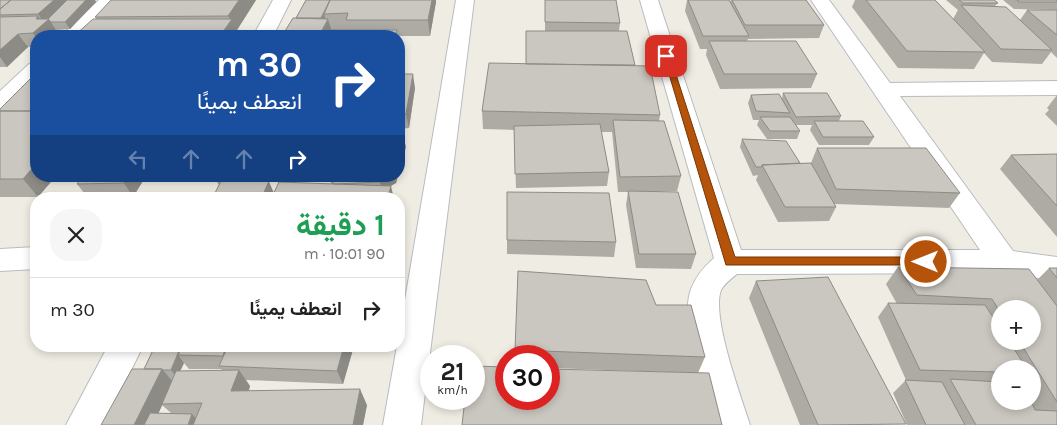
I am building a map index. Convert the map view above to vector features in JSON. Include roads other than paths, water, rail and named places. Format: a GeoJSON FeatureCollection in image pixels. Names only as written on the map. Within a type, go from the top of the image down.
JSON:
{"type":"FeatureCollection","features":[{"type":"Feature","properties":{"kind":"street"},"geometry":{"type":"LineString","coordinates":[[77,30],[109,0]]}},
{"type":"Feature","properties":{"kind":"street"},"geometry":{"type":"LineString","coordinates":[[267,30],[282,0]]}},
{"type":"Feature","properties":{"kind":"street"},"geometry":{"type":"LineString","coordinates":[[402,425],[465,0]]}},
{"type":"Feature","properties":{"kind":"street"},"geometry":{"type":"LineString","coordinates":[[648,0],[730,262]]}},
{"type":"Feature","properties":{"kind":"street"},"geometry":{"type":"LineString","coordinates":[[820,0],[1057,337]]}},
{"type":"Feature","properties":{"kind":"street"},"geometry":{"type":"LineString","coordinates":[[3,97],[30,73]]}},
{"type":"Feature","properties":{"kind":"street"},"geometry":{"type":"LineString","coordinates":[[883,90],[1057,88]]}},
{"type":"Feature","properties":{"kind":"street"},"geometry":{"type":"LineString","coordinates":[[0,260],[30,258]]}},
{"type":"Feature","properties":{"kind":"street"},"geometry":{"type":"LineString","coordinates":[[731,425],[704,317],[705,292],[714,275],[730,262],[1004,261],[1057,269]]}},
{"type":"Feature","properties":{"kind":"street"},"geometry":{"type":"LineString","coordinates":[[84,425],[123,352]]}}]}
